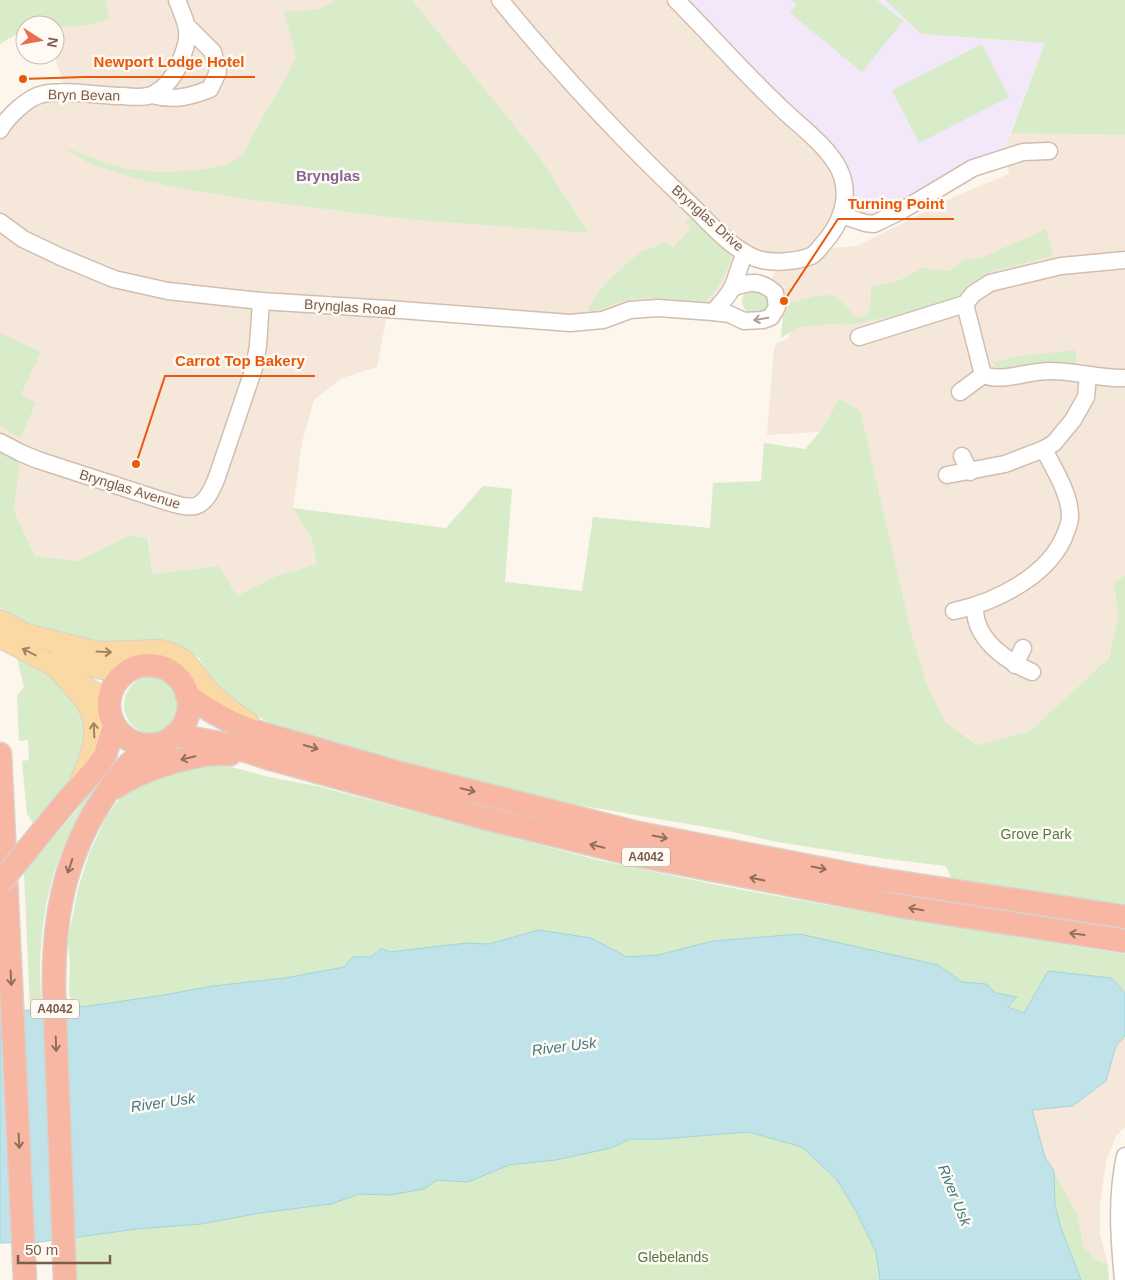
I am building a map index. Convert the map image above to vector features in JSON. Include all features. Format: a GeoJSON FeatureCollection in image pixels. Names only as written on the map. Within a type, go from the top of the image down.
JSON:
{"type":"FeatureCollection","features":[{"type":"Feature","properties":{"kind":"highway"},"geometry":{"type":"LineString","coordinates":[[138,666],[159,666],[169,670],[184,685],[189,706],[187,716],[175,734],[160,743],[140,744],[121,734],[114,726],[110,715],[110,694],[114,685],[128,670],[138,666]]}},
{"type":"Feature","properties":{"kind":"highway","name":"A4042"},"geometry":{"type":"LineString","coordinates":[[187,695],[208,712],[226,721],[264,734],[396,772],[638,833],[865,877],[1125,917]]}},
{"type":"Feature","properties":{"kind":"highway"},"geometry":{"type":"LineString","coordinates":[[0,883],[97,767],[105,755],[114,726]]}},
{"type":"Feature","properties":{"kind":"highway","name":"A4042"},"geometry":{"type":"LineString","coordinates":[[175,734],[225,744],[271,759],[485,818],[636,855],[911,908],[1125,941]]}},
{"type":"Feature","properties":{"kind":"highway","name":"A4042"},"geometry":{"type":"LineString","coordinates":[[64,1280],[54,956],[56,924],[62,892],[72,861],[89,821],[124,769],[150,745]]}},
{"type":"Feature","properties":{"kind":"highway","name":"A4042"},"geometry":{"type":"LineString","coordinates":[[106,795],[135,776],[181,760],[202,755],[224,753],[271,759]]}},
{"type":"Feature","properties":{"kind":"highway"},"geometry":{"type":"LineString","coordinates":[[0,754],[25,1280]]}},
{"type":"Feature","properties":{"kind":"main road","name":"A4042"},"geometry":{"type":"LineString","coordinates":[[0,620],[62,654],[98,669],[118,672],[128,670]]}},
{"type":"Feature","properties":{"kind":"main road","name":"A4042"},"geometry":{"type":"LineString","coordinates":[[22,633],[98,652],[159,650],[169,652],[184,660],[225,706],[264,734]]}},
{"type":"Feature","properties":{"kind":"main road"},"geometry":{"type":"LineString","coordinates":[[0,638],[57,668],[88,687],[109,704]]}},
{"type":"Feature","properties":{"kind":"main road"},"geometry":{"type":"LineString","coordinates":[[57,668],[86,702],[93,719],[94,738],[90,759],[68,800]]}},
{"type":"Feature","properties":{"kind":"street","name":"Bryn Bevan"},"geometry":{"type":"LineString","coordinates":[[0,130],[5,121],[20,107],[42,94],[67,93],[134,97],[152,95],[167,99],[191,96],[210,89],[218,72],[213,52],[187,26],[176,0]]}},
{"type":"Feature","properties":{"kind":"street","name":"Brynglas Drive"},"geometry":{"type":"LineString","coordinates":[[500,0],[537,45],[642,156],[736,247],[757,258],[768,261],[791,260],[813,255],[830,237],[841,215],[844,201],[844,184],[839,170],[832,157],[778,105],[676,0]]}},
{"type":"Feature","properties":{"kind":"street","name":"Bryn Bevan"},"geometry":{"type":"LineString","coordinates":[[152,95],[174,76],[187,43],[187,26]]}},
{"type":"Feature","properties":{"kind":"street"},"geometry":{"type":"LineString","coordinates":[[841,215],[874,224],[892,216],[972,168],[1023,152],[1049,151]]}},
{"type":"Feature","properties":{"kind":"street","name":"Brynglas Road"},"geometry":{"type":"LineString","coordinates":[[0,222],[23,238],[46,250],[114,279],[168,292],[261,301],[570,323],[603,320],[630,310],[658,308],[729,314],[744,321],[763,320],[771,317],[777,307],[775,293],[766,285],[757,283],[743,284],[732,288]]}},
{"type":"Feature","properties":{"kind":"street"},"geometry":{"type":"LineString","coordinates":[[713,312],[732,288],[745,252]]}},
{"type":"Feature","properties":{"kind":"street"},"geometry":{"type":"LineString","coordinates":[[859,337],[965,304],[973,294],[990,282],[1061,266],[1125,260]]}},
{"type":"Feature","properties":{"kind":"street","name":"Brynglas Avenue"},"geometry":{"type":"LineString","coordinates":[[0,442],[38,460],[174,504],[192,507],[204,503],[210,495],[217,477],[254,368],[258,346],[261,301]]}},
{"type":"Feature","properties":{"kind":"street"},"geometry":{"type":"LineString","coordinates":[[965,304],[983,375]]}},
{"type":"Feature","properties":{"kind":"street"},"geometry":{"type":"LineString","coordinates":[[983,375],[991,378],[1000,378],[1051,371],[1125,378]]}},
{"type":"Feature","properties":{"kind":"street"},"geometry":{"type":"LineString","coordinates":[[960,392],[983,375]]}},
{"type":"Feature","properties":{"kind":"street"},"geometry":{"type":"LineString","coordinates":[[948,475],[1005,464],[1044,449],[1054,443],[1074,420],[1086,397],[1088,375]]}},
{"type":"Feature","properties":{"kind":"street"},"geometry":{"type":"LineString","coordinates":[[954,611],[974,607],[1008,591],[1031,576],[1050,560],[1063,540],[1071,519],[1068,504],[1062,484],[1044,449]]}},
{"type":"Feature","properties":{"kind":"street"},"geometry":{"type":"LineString","coordinates":[[962,456],[970,472]]}},
{"type":"Feature","properties":{"kind":"street"},"geometry":{"type":"LineString","coordinates":[[974,607],[974,617],[985,636],[1000,654],[1014,665],[1032,672]]}},
{"type":"Feature","properties":{"kind":"street"},"geometry":{"type":"LineString","coordinates":[[1014,665],[1023,648]]}},
{"type":"Feature","properties":{"kind":"street"},"geometry":{"type":"LineString","coordinates":[[1123,1280],[1119,1241],[1119,1204],[1121,1173],[1125,1156]]}},
{"type":"Feature","properties":{"kind":"shaded area"},"geometry":{"type":"Polygon","coordinates":[[[102,0],[676,0],[832,157],[844,201],[813,255],[745,253],[713,312],[603,320],[388,309],[377,367],[342,378],[314,400],[302,443],[293,508],[311,537],[317,564],[276,576],[237,596],[219,566],[151,574],[149,539],[131,535],[77,561],[35,556],[14,511],[21,453],[0,442],[0,130],[20,107],[67,93],[57,65],[65,65],[65,16],[102,0]]]}},
{"type":"Feature","properties":{"kind":"shaded area"},"geometry":{"type":"Polygon","coordinates":[[[685,0],[885,0],[921,34],[1045,43],[1004,149],[969,161],[896,205],[869,217],[860,215],[856,209],[848,178],[783,99],[685,0]]]}},
{"type":"Feature","properties":{"kind":"shaded area"},"geometry":{"type":"Polygon","coordinates":[[[1011,133],[1125,135],[1125,575],[1114,582],[1118,618],[1109,658],[1030,731],[979,745],[946,723],[927,684],[911,631],[860,410],[839,399],[820,432],[767,435],[774,349],[777,343],[789,338],[790,326],[778,316],[783,295],[780,285],[772,278],[776,270],[809,263],[831,248],[857,246],[958,195],[1009,174],[1004,149],[1011,133]]]}},
{"type":"Feature","properties":{"kind":"shaded area"},"geometry":{"type":"Polygon","coordinates":[[[1125,1036],[1125,1127],[1116,1136],[1106,1162],[1100,1204],[1100,1234],[1108,1265],[1094,1258],[1084,1247],[1076,1211],[1045,1157],[1032,1110],[1073,1106],[1106,1082],[1116,1046],[1125,1036]]]}},
{"type":"Feature","properties":{"kind":"green space"},"geometry":{"type":"Polygon","coordinates":[[[0,0],[105,0],[110,19],[89,25],[65,27],[65,15],[15,15],[15,35],[0,44],[0,0]]]}},
{"type":"Feature","properties":{"kind":"green space"},"geometry":{"type":"Polygon","coordinates":[[[335,0],[412,0],[538,155],[589,233],[406,219],[245,199],[177,188],[131,177],[90,164],[64,147],[97,160],[140,171],[194,170],[219,166],[233,161],[246,150],[296,57],[284,11],[319,9],[331,4],[335,0]]]}},
{"type":"Feature","properties":{"kind":"green space"},"geometry":{"type":"Polygon","coordinates":[[[791,0],[877,0],[903,21],[862,72],[790,13],[797,5],[791,0]]]}},
{"type":"Feature","properties":{"kind":"green space"},"geometry":{"type":"Polygon","coordinates":[[[885,0],[1125,0],[1125,135],[1011,133],[1045,43],[921,34],[885,0]]]}},
{"type":"Feature","properties":{"kind":"green space"},"geometry":{"type":"Polygon","coordinates":[[[982,44],[1009,97],[919,143],[892,90],[982,44]]]}},
{"type":"Feature","properties":{"kind":"green space"},"geometry":{"type":"Polygon","coordinates":[[[693,215],[726,248],[731,256],[728,269],[722,281],[705,302],[650,298],[626,300],[592,312],[589,310],[590,304],[602,288],[619,270],[641,252],[666,241],[673,248],[691,229],[685,223],[693,215]]]}},
{"type":"Feature","properties":{"kind":"green space"},"geometry":{"type":"Polygon","coordinates":[[[1046,229],[1053,256],[990,272],[973,282],[950,302],[850,325],[843,323],[799,327],[781,338],[783,317],[790,303],[815,296],[833,295],[856,318],[867,315],[871,301],[871,287],[898,281],[923,268],[950,271],[964,260],[981,258],[1046,229]]]}},
{"type":"Feature","properties":{"kind":"green space"},"geometry":{"type":"Polygon","coordinates":[[[755,288],[764,292],[768,301],[764,310],[755,314],[746,310],[742,301],[746,292],[755,288]]]}},
{"type":"Feature","properties":{"kind":"green space"},"geometry":{"type":"Polygon","coordinates":[[[0,333],[41,352],[21,394],[36,403],[20,438],[0,426],[0,333]]]}},
{"type":"Feature","properties":{"kind":"green space"},"geometry":{"type":"Polygon","coordinates":[[[1076,350],[1076,366],[1001,370],[992,362],[1021,356],[1076,350]]]}},
{"type":"Feature","properties":{"kind":"green space","name":"Grove Park"},"geometry":{"type":"Polygon","coordinates":[[[839,399],[860,410],[911,631],[927,684],[946,723],[978,745],[1030,731],[1109,658],[1118,618],[1114,582],[1125,575],[1125,907],[952,880],[946,866],[777,842],[728,831],[578,805],[369,756],[272,724],[225,700],[199,658],[168,642],[94,644],[30,626],[0,607],[0,442],[21,453],[14,511],[35,556],[77,561],[131,535],[148,539],[152,574],[219,566],[237,596],[276,576],[317,564],[311,537],[293,508],[446,528],[483,486],[512,489],[505,582],[582,591],[593,517],[710,528],[713,483],[761,481],[764,443],[805,449],[820,432],[839,399]]]}},
{"type":"Feature","properties":{"kind":"green space"},"geometry":{"type":"Polygon","coordinates":[[[17,658],[47,673],[84,710],[87,744],[71,782],[34,824],[27,814],[22,761],[29,760],[28,740],[19,741],[17,696],[24,687],[17,658]]]}},
{"type":"Feature","properties":{"kind":"green space"},"geometry":{"type":"Polygon","coordinates":[[[153,676],[164,678],[177,689],[182,705],[180,716],[169,729],[153,734],[142,732],[129,721],[124,705],[126,694],[137,681],[153,676]]]}},
{"type":"Feature","properties":{"kind":"green space"},"geometry":{"type":"Polygon","coordinates":[[[114,761],[117,765],[79,816],[64,845],[49,891],[40,963],[42,1010],[73,1007],[69,993],[70,964],[68,939],[78,889],[89,854],[106,817],[123,794],[153,775],[200,764],[228,766],[269,777],[317,786],[598,860],[727,887],[888,916],[1125,954],[1125,1036],[1116,1046],[1106,1081],[1073,1106],[1032,1110],[1045,1157],[1076,1211],[1084,1247],[1094,1258],[1108,1265],[1109,1280],[1029,1280],[1019,1011],[1008,1007],[366,1016],[0,1012],[30,1011],[24,872],[77,810],[114,761]]]}},
{"type":"Feature","properties":{"kind":"green space","name":"Glebelands"},"geometry":{"type":"Polygon","coordinates":[[[731,1078],[943,1280],[77,1280],[76,1237],[40,1242],[0,1243],[731,1078]]]}},
{"type":"Feature","properties":{"kind":"water","name":"River Usk"},"geometry":{"type":"Polygon","coordinates":[[[539,930],[591,938],[627,957],[658,955],[713,941],[800,934],[938,965],[962,982],[986,984],[996,993],[1017,997],[1008,1007],[1024,1013],[1048,971],[1111,978],[1125,993],[1125,1036],[1116,1046],[1106,1081],[1073,1106],[1032,1110],[1045,1157],[1054,1171],[1055,1205],[1061,1228],[1081,1280],[880,1280],[876,1252],[856,1211],[837,1180],[802,1147],[748,1132],[662,1139],[630,1139],[611,1148],[556,1160],[509,1165],[468,1182],[437,1180],[424,1189],[389,1195],[359,1194],[331,1204],[260,1213],[201,1224],[137,1229],[40,1242],[0,1243],[0,1012],[89,1006],[213,986],[285,978],[344,967],[353,957],[371,957],[382,948],[389,952],[467,943],[489,944],[539,930]]]}},
{"type":"Feature","properties":{"kind":"place","name":"Newport Lodge Hotel"},"geometry":{"type":"Point","coordinates":[23,79]}},
{"type":"Feature","properties":{"kind":"place","name":"Turning Point"},"geometry":{"type":"Point","coordinates":[784,301]}},
{"type":"Feature","properties":{"kind":"place","name":"Carrot Top Bakery"},"geometry":{"type":"Point","coordinates":[136,464]}},
{"type":"Feature","properties":{"kind":"district","name":"Brynglas"},"geometry":{"type":"Point","coordinates":[328,175]}}]}
